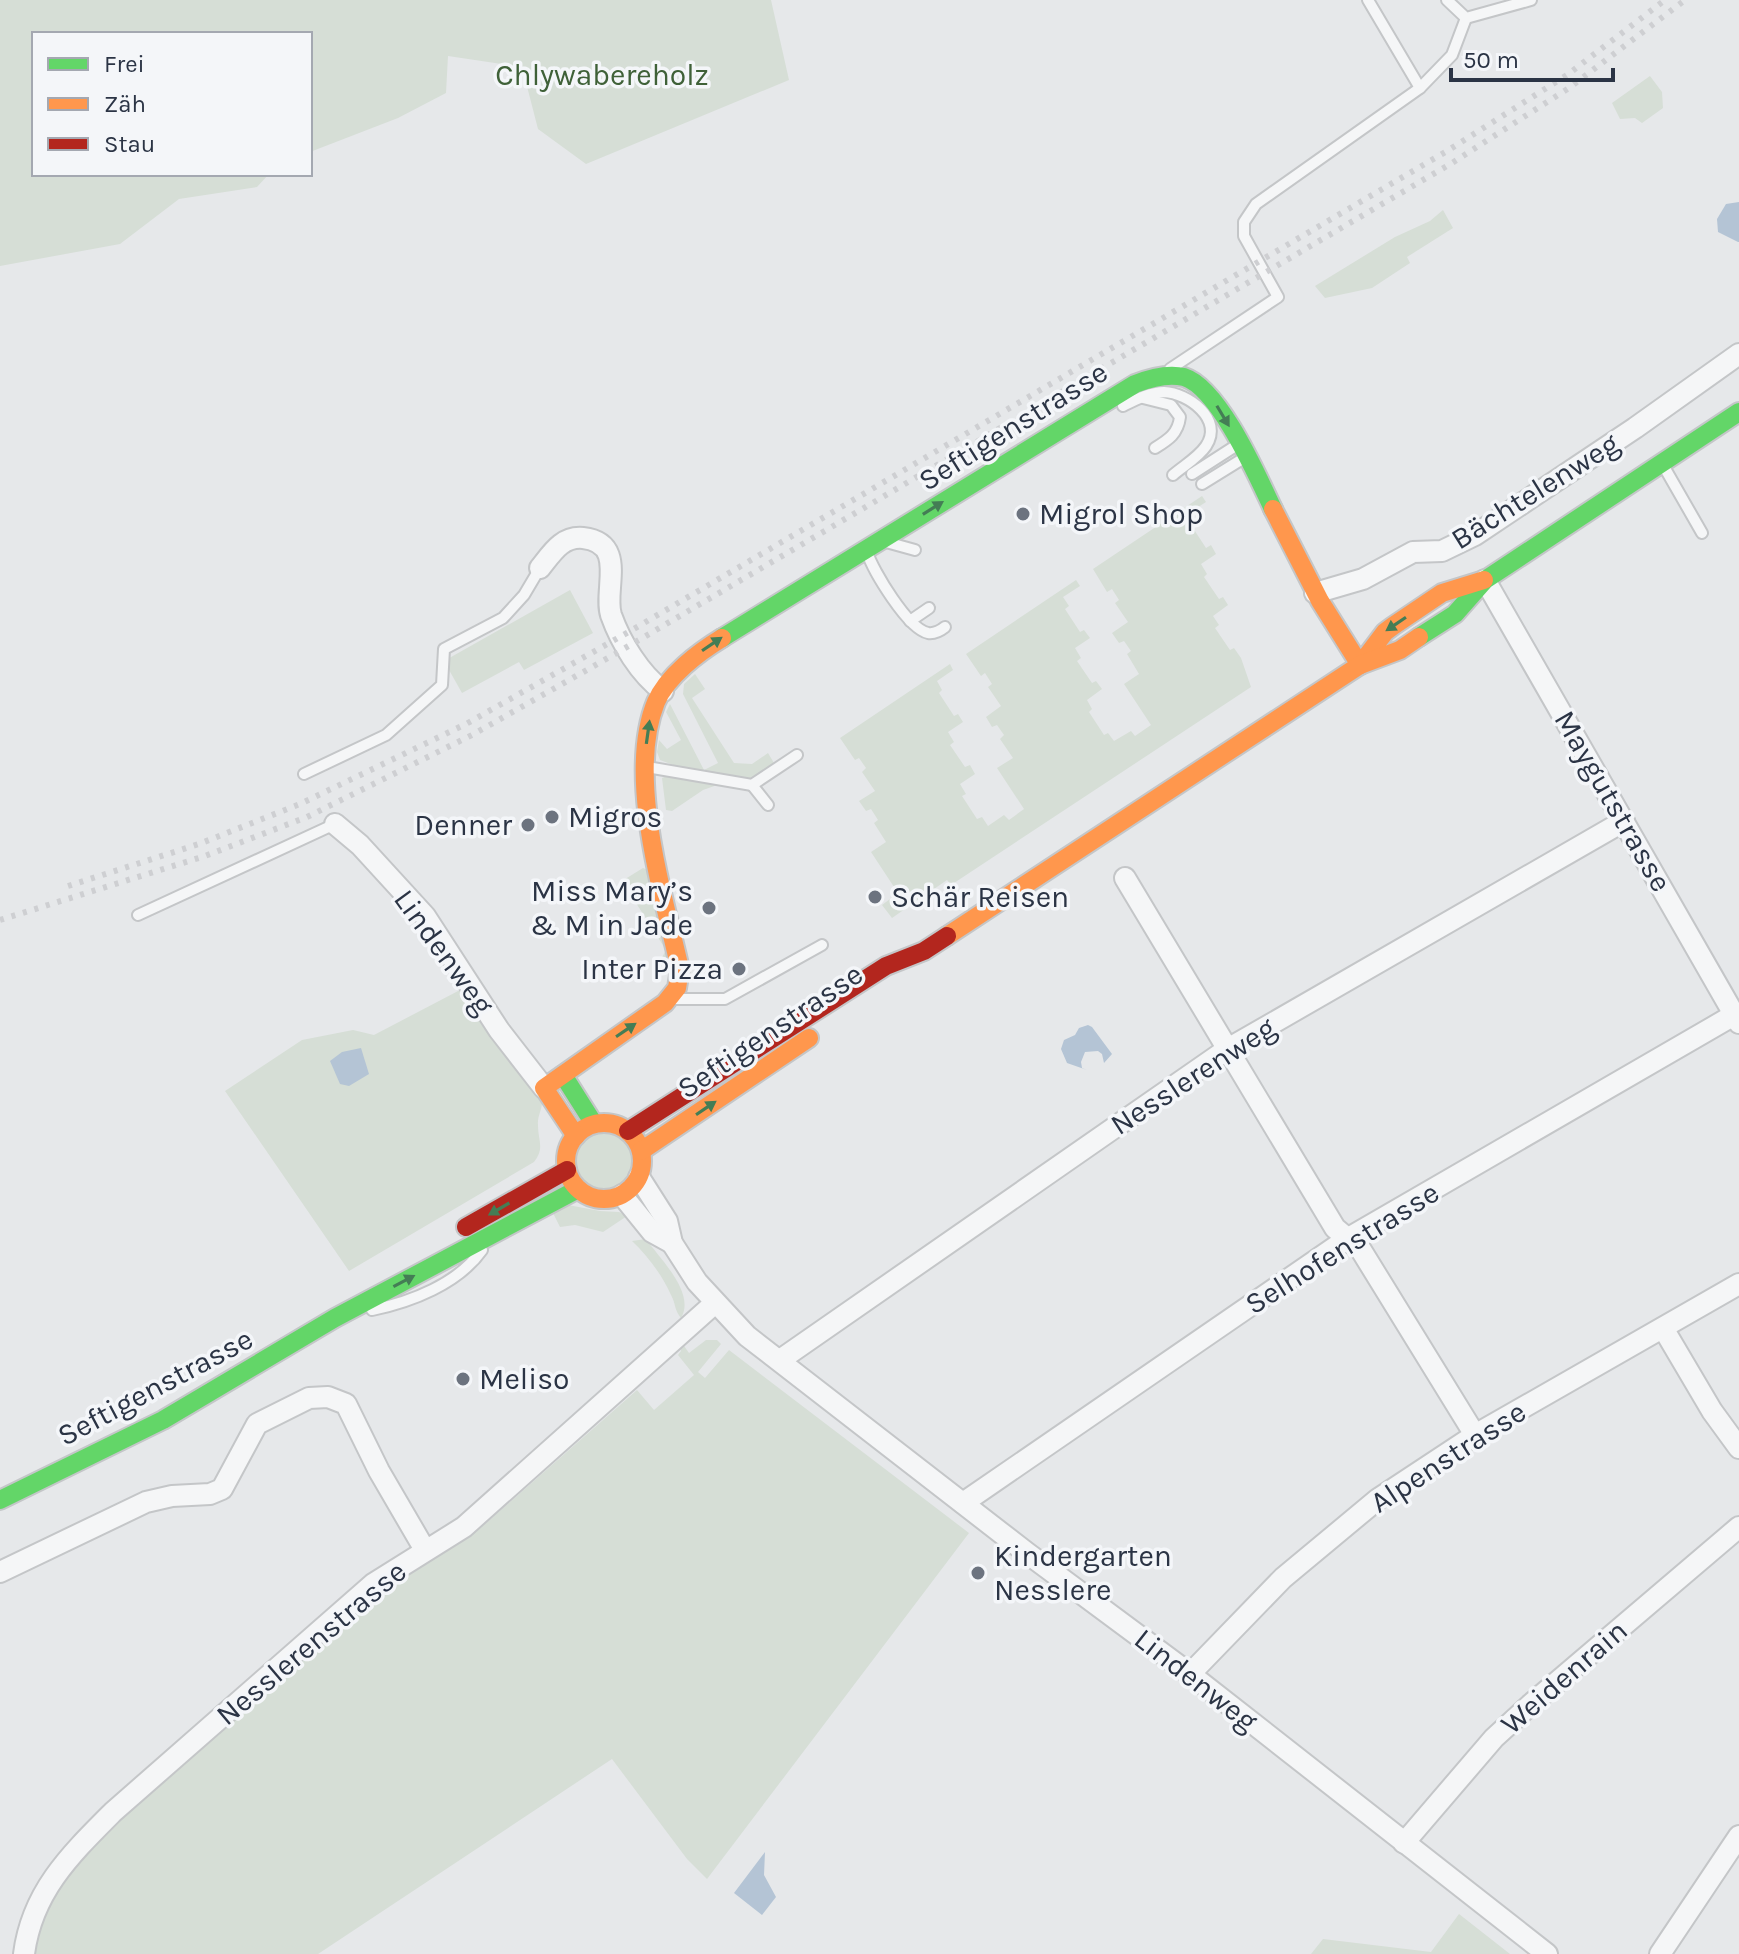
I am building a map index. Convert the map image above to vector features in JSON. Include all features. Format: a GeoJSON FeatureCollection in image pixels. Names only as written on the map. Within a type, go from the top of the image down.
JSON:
{"type":"FeatureCollection","features":[{"type":"Feature","properties":{"kind":"main road","name":"Seftigenstrasse"},"geometry":{"type":"LineString","coordinates":[[669,999],[677,988],[680,969],[651,838],[645,766],[651,713],[663,691],[681,670],[709,646],[1037,448],[1135,384],[1162,375]]}},
{"type":"Feature","properties":{"kind":"main road"},"geometry":{"type":"LineString","coordinates":[[1162,375],[1183,377],[1200,385],[1215,403],[1315,593],[1360,665]]}},
{"type":"Feature","properties":{"kind":"main road","name":"Seftigenstrasse"},"geometry":{"type":"LineString","coordinates":[[628,1131],[886,966],[924,951],[1025,887],[1360,665],[1400,650],[1455,614],[1485,580],[1739,412]]}},
{"type":"Feature","properties":{"kind":"main road","name":"Seftigenstrasse"},"geometry":{"type":"LineString","coordinates":[[845,1014],[896,980],[924,951]]}},
{"type":"Feature","properties":{"kind":"main road"},"geometry":{"type":"LineString","coordinates":[[544,1088],[669,999]]}},
{"type":"Feature","properties":{"kind":"main road","name":"Seftigenstrasse"},"geometry":{"type":"LineString","coordinates":[[641,1151],[819,1031]]}},
{"type":"Feature","properties":{"kind":"main road"},"geometry":{"type":"LineString","coordinates":[[563,1075],[594,1124]]}},
{"type":"Feature","properties":{"kind":"main road","name":"Lindenweg"},"geometry":{"type":"LineString","coordinates":[[544,1088],[576,1136]]}},
{"type":"Feature","properties":{"kind":"main road"},"geometry":{"type":"LineString","coordinates":[[606,1123],[628,1131],[641,1151],[642,1164],[632,1188],[622,1195],[599,1200],[578,1189],[567,1170],[566,1158],[576,1136],[594,1124],[606,1123]]}},
{"type":"Feature","properties":{"kind":"main road","name":"Seftigenstrasse"},"geometry":{"type":"LineString","coordinates":[[335,1318],[387,1272],[567,1170]]}},
{"type":"Feature","properties":{"kind":"main road","name":"Seftigenstrasse"},"geometry":{"type":"LineString","coordinates":[[0,1500],[163,1420],[335,1318],[578,1189]]}},
{"type":"Feature","properties":{"kind":"street","name":"Bächtelenweg"},"geometry":{"type":"LineString","coordinates":[[1315,593],[1363,579],[1413,552],[1442,551],[1475,535],[1739,354]]}},
{"type":"Feature","properties":{"kind":"street"},"geometry":{"type":"LineString","coordinates":[[540,568],[555,548],[573,538],[591,540],[606,551],[612,571],[610,611],[615,626],[648,680],[663,691]]}},
{"type":"Feature","properties":{"kind":"street","name":"Maygutstrasse"},"geometry":{"type":"LineString","coordinates":[[1485,580],[1737,1019]]}},
{"type":"Feature","properties":{"kind":"street","name":"Nesslerenweg"},"geometry":{"type":"LineString","coordinates":[[780,1360],[1226,1050],[1624,821]]}},
{"type":"Feature","properties":{"kind":"street","name":"Lindenweg"},"geometry":{"type":"LineString","coordinates":[[335,824],[360,845],[425,916],[499,1030],[544,1088]]}},
{"type":"Feature","properties":{"kind":"street"},"geometry":{"type":"LineString","coordinates":[[1125,878],[1335,1228],[1361,1250],[1475,1435]]}},
{"type":"Feature","properties":{"kind":"street","name":"Selhofenstrasse"},"geometry":{"type":"LineString","coordinates":[[963,1503],[1347,1239],[1737,1019]]}},
{"type":"Feature","properties":{"kind":"street","name":"Lindenweg"},"geometry":{"type":"LineString","coordinates":[[639,1177],[667,1221],[672,1243],[697,1282],[747,1336],[1190,1674],[1547,1954]]}},
{"type":"Feature","properties":{"kind":"street","name":"Lindenweg"},"geometry":{"type":"LineString","coordinates":[[622,1195],[652,1232],[672,1243]]}},
{"type":"Feature","properties":{"kind":"street","name":"Alpenstrasse"},"geometry":{"type":"LineString","coordinates":[[1190,1674],[1283,1578],[1378,1499],[1475,1435],[1739,1284]]}},
{"type":"Feature","properties":{"kind":"street","name":"Nesslerenstrasse"},"geometry":{"type":"LineString","coordinates":[[24,1954],[29,1924],[46,1887],[76,1849],[113,1812],[373,1584],[464,1527],[715,1303]]}},
{"type":"Feature","properties":{"kind":"street"},"geometry":{"type":"LineString","coordinates":[[1663,1328],[1712,1411],[1739,1448]]}},
{"type":"Feature","properties":{"kind":"street"},"geometry":{"type":"LineString","coordinates":[[0,1572],[146,1502],[172,1496],[210,1494],[222,1489],[257,1424],[309,1398],[328,1397],[346,1404],[379,1471],[425,1550]]}},
{"type":"Feature","properties":{"kind":"street","name":"Weidenrain"},"geometry":{"type":"LineString","coordinates":[[1404,1843],[1494,1738],[1739,1527]]}},
{"type":"Feature","properties":{"kind":"street"},"geometry":{"type":"LineString","coordinates":[[1660,1954],[1739,1836]]}},
{"type":"Feature","properties":{"kind":"lane"},"geometry":{"type":"LineString","coordinates":[[1368,0],[1420,88]]}},
{"type":"Feature","properties":{"kind":"lane"},"geometry":{"type":"LineString","coordinates":[[1447,0],[1466,18]]}},
{"type":"Feature","properties":{"kind":"lane"},"geometry":{"type":"LineString","coordinates":[[1466,18],[1531,0]]}},
{"type":"Feature","properties":{"kind":"lane"},"geometry":{"type":"LineString","coordinates":[[1162,375],[1278,297],[1244,236],[1244,222],[1256,204],[1420,88],[1452,55],[1466,18]]}},
{"type":"Feature","properties":{"kind":"lane"},"geometry":{"type":"LineString","coordinates":[[1111,414],[1141,398],[1162,392],[1178,394],[1198,406],[1208,422],[1210,438],[1205,447],[1173,475]]}},
{"type":"Feature","properties":{"kind":"lane"},"geometry":{"type":"LineString","coordinates":[[1141,398],[1165,403],[1179,412],[1176,431],[1155,448]]}},
{"type":"Feature","properties":{"kind":"lane"},"geometry":{"type":"LineString","coordinates":[[1037,448],[1072,439]]}},
{"type":"Feature","properties":{"kind":"lane"},"geometry":{"type":"LineString","coordinates":[[1192,474],[1242,450]]}},
{"type":"Feature","properties":{"kind":"lane"},"geometry":{"type":"LineString","coordinates":[[1202,484],[1242,450]]}},
{"type":"Feature","properties":{"kind":"lane"},"geometry":{"type":"LineString","coordinates":[[1663,463],[1702,533]]}},
{"type":"Feature","properties":{"kind":"lane"},"geometry":{"type":"LineString","coordinates":[[915,550],[873,545],[874,568],[910,621],[927,632],[938,632],[945,627]]}},
{"type":"Feature","properties":{"kind":"lane"},"geometry":{"type":"LineString","coordinates":[[304,774],[386,735],[442,685],[444,649],[503,618],[524,595],[540,568]]}},
{"type":"Feature","properties":{"kind":"lane"},"geometry":{"type":"LineString","coordinates":[[910,621],[929,608]]}},
{"type":"Feature","properties":{"kind":"lane"},"geometry":{"type":"LineString","coordinates":[[752,785],[797,755]]}},
{"type":"Feature","properties":{"kind":"lane"},"geometry":{"type":"LineString","coordinates":[[645,766],[752,785],[768,805]]}},
{"type":"Feature","properties":{"kind":"lane"},"geometry":{"type":"LineString","coordinates":[[138,915],[335,824]]}},
{"type":"Feature","properties":{"kind":"lane"},"geometry":{"type":"LineString","coordinates":[[669,999],[725,999],[822,945]]}},
{"type":"Feature","properties":{"kind":"green space","name":"Chlywabereholz"},"geometry":{"type":"Polygon","coordinates":[[[0,0],[771,0],[789,80],[586,164],[538,129],[522,67],[448,56],[446,93],[398,118],[312,151],[312,32],[32,32],[32,176],[267,176],[257,187],[179,199],[120,244],[0,266],[0,0]]]}},
{"type":"Feature","properties":{"kind":"green space"},"geometry":{"type":"Polygon","coordinates":[[[1650,76],[1662,92],[1663,108],[1642,123],[1635,118],[1620,119],[1612,103],[1650,76]]]}},
{"type":"Feature","properties":{"kind":"green space"},"geometry":{"type":"Polygon","coordinates":[[[1443,210],[1453,228],[1407,257],[1410,263],[1372,288],[1325,298],[1315,286],[1395,237],[1430,221],[1443,210]]]}},
{"type":"Feature","properties":{"kind":"green space"},"geometry":{"type":"Polygon","coordinates":[[[1202,496],[1206,502],[1189,513],[1195,522],[1191,525],[1206,548],[1211,545],[1216,554],[1201,564],[1207,574],[1204,577],[1219,599],[1223,597],[1228,605],[1213,616],[1219,625],[1215,628],[1230,650],[1234,648],[1241,658],[1251,687],[951,885],[947,880],[892,918],[882,905],[898,893],[871,852],[886,842],[874,823],[878,820],[871,809],[866,811],[859,801],[875,791],[862,772],[866,768],[859,758],[855,760],[840,738],[950,664],[953,670],[937,681],[942,690],[939,693],[954,716],[958,714],[963,722],[948,732],[954,742],[950,745],[965,767],[970,765],[975,774],[960,784],[966,794],[962,796],[977,819],[982,817],[988,826],[1004,815],[1009,820],[1024,809],[997,768],[1013,758],[1000,739],[1004,735],[997,725],[992,727],[986,717],[1001,706],[988,687],[992,684],[985,673],[981,676],[966,654],[1076,580],[1080,586],[1063,597],[1069,606],[1065,609],[1080,632],[1084,630],[1090,638],[1075,648],[1081,658],[1077,661],[1092,683],[1096,681],[1102,689],[1087,700],[1092,709],[1089,712],[1104,735],[1108,733],[1114,741],[1131,731],[1135,736],[1151,725],[1124,684],[1139,674],[1127,654],[1131,651],[1124,641],[1119,643],[1112,633],[1128,622],[1115,603],[1119,600],[1112,589],[1107,592],[1093,569],[1202,496]]]}},
{"type":"Feature","properties":{"kind":"green space"},"geometry":{"type":"Polygon","coordinates":[[[570,590],[593,633],[524,670],[519,662],[462,693],[444,661],[570,590]]]}},
{"type":"Feature","properties":{"kind":"green space"},"geometry":{"type":"Polygon","coordinates":[[[695,674],[705,689],[692,698],[734,763],[752,764],[768,753],[774,763],[749,780],[676,766],[660,760],[657,752],[659,740],[667,749],[681,740],[666,712],[670,704],[704,770],[718,763],[683,694],[684,684],[695,674]]]}},
{"type":"Feature","properties":{"kind":"green space"},"geometry":{"type":"Polygon","coordinates":[[[667,776],[720,784],[703,790],[672,811],[666,810],[662,778],[667,776]]]}},
{"type":"Feature","properties":{"kind":"green space"},"geometry":{"type":"Polygon","coordinates":[[[643,868],[650,871],[669,956],[667,973],[662,972],[658,965],[666,950],[622,881],[643,868]]]}},
{"type":"Feature","properties":{"kind":"green space"},"geometry":{"type":"Polygon","coordinates":[[[460,990],[542,1099],[538,1122],[539,1153],[534,1162],[349,1271],[225,1091],[302,1040],[353,1030],[374,1035],[460,990]]]}},
{"type":"Feature","properties":{"kind":"green space"},"geometry":{"type":"Polygon","coordinates":[[[604,1133],[624,1141],[632,1161],[624,1181],[604,1189],[584,1181],[576,1161],[584,1141],[604,1133]]]}},
{"type":"Feature","properties":{"kind":"green space"},"geometry":{"type":"Polygon","coordinates":[[[568,1205],[619,1212],[627,1216],[603,1232],[575,1225],[560,1227],[553,1213],[568,1205]]]}},
{"type":"Feature","properties":{"kind":"green space"},"geometry":{"type":"Polygon","coordinates":[[[646,1239],[680,1287],[684,1298],[681,1318],[659,1273],[632,1241],[646,1239]]]}},
{"type":"Feature","properties":{"kind":"green space"},"geometry":{"type":"Polygon","coordinates":[[[706,1340],[717,1340],[721,1344],[698,1372],[705,1378],[729,1350],[969,1533],[707,1879],[687,1859],[612,1759],[318,1954],[31,1954],[48,1897],[101,1833],[269,1684],[286,1675],[383,1589],[477,1531],[637,1390],[654,1410],[694,1375],[678,1355],[681,1351],[679,1345],[682,1343],[689,1353],[706,1340]]]}},
{"type":"Feature","properties":{"kind":"green space"},"geometry":{"type":"Polygon","coordinates":[[[1459,1914],[1510,1954],[1311,1954],[1323,1939],[1431,1952],[1459,1914]]]}},
{"type":"Feature","properties":{"kind":"water"},"geometry":{"type":"Polygon","coordinates":[[[1739,202],[1738,242],[1718,232],[1717,219],[1726,204],[1739,202]]]}},
{"type":"Feature","properties":{"kind":"water"},"geometry":{"type":"Polygon","coordinates":[[[1088,1025],[1112,1054],[1104,1063],[1098,1051],[1085,1052],[1081,1062],[1082,1068],[1087,1070],[1067,1063],[1061,1049],[1064,1040],[1088,1025]]]}},
{"type":"Feature","properties":{"kind":"water"},"geometry":{"type":"Polygon","coordinates":[[[361,1048],[369,1074],[349,1086],[340,1084],[330,1061],[342,1052],[361,1048]]]}},
{"type":"Feature","properties":{"kind":"water"},"geometry":{"type":"Polygon","coordinates":[[[765,1852],[764,1875],[776,1897],[762,1915],[734,1893],[765,1852]]]}},
{"type":"Feature","properties":{"kind":"railway"},"geometry":{"type":"LineString","coordinates":[[68,886],[199,844],[300,804],[466,724],[632,630],[1447,151],[1567,75],[1665,0]]}},
{"type":"Feature","properties":{"kind":"railway"},"geometry":{"type":"LineString","coordinates":[[0,920],[205,856],[307,817],[472,735],[1452,163],[1569,88],[1685,0]]}},
{"type":"Feature","properties":{"kind":"traffic: fast"},"geometry":{"type":"LineString","coordinates":[[722,638],[1135,384],[1153,378],[1184,377],[1210,397],[1236,434],[1273,509]]}},
{"type":"Feature","properties":{"kind":"traffic: fast"},"geometry":{"type":"LineString","coordinates":[[1419,637],[1455,614],[1485,580],[1739,412]]}},
{"type":"Feature","properties":{"kind":"traffic: fast"},"geometry":{"type":"LineString","coordinates":[[563,1075],[594,1124]]}},
{"type":"Feature","properties":{"kind":"traffic: fast"},"geometry":{"type":"LineString","coordinates":[[0,1500],[163,1420],[335,1318],[578,1189]]}},
{"type":"Feature","properties":{"kind":"traffic: slow"},"geometry":{"type":"LineString","coordinates":[[1273,509],[1320,601],[1360,665]]}},
{"type":"Feature","properties":{"kind":"traffic: slow"},"geometry":{"type":"LineString","coordinates":[[1360,665],[1393,626],[1442,593],[1484,580]]}},
{"type":"Feature","properties":{"kind":"traffic: slow"},"geometry":{"type":"LineString","coordinates":[[947,936],[1360,665],[1400,650],[1419,637]]}},
{"type":"Feature","properties":{"kind":"traffic: slow"},"geometry":{"type":"LineString","coordinates":[[576,1136],[544,1088],[665,1003],[677,988],[680,969],[657,870],[646,799],[648,731],[656,702],[668,683],[694,658],[722,638]]}},
{"type":"Feature","properties":{"kind":"traffic: slow"},"geometry":{"type":"LineString","coordinates":[[641,1151],[809,1038]]}},
{"type":"Feature","properties":{"kind":"traffic: slow"},"geometry":{"type":"LineString","coordinates":[[604,1123],[619,1126],[631,1134],[639,1146],[642,1161],[639,1176],[631,1188],[619,1196],[604,1199],[589,1196],[577,1188],[569,1176],[566,1161],[569,1146],[577,1134],[589,1126],[604,1123]]}},
{"type":"Feature","properties":{"kind":"traffic: jam"},"geometry":{"type":"LineString","coordinates":[[628,1131],[886,966],[924,951],[947,936]]}},
{"type":"Feature","properties":{"kind":"traffic: jam"},"geometry":{"type":"LineString","coordinates":[[466,1227],[567,1170]]}},
{"type":"Feature","properties":{"kind":"place","name":"Migrol Shop"},"geometry":{"type":"Point","coordinates":[1023,514]}},
{"type":"Feature","properties":{"kind":"place","name":"Migros"},"geometry":{"type":"Point","coordinates":[552,817]}},
{"type":"Feature","properties":{"kind":"place","name":"Denner"},"geometry":{"type":"Point","coordinates":[528,825]}},
{"type":"Feature","properties":{"kind":"place","name":"Schär Reisen"},"geometry":{"type":"Point","coordinates":[875,897]}},
{"type":"Feature","properties":{"kind":"place","name":"Miss Mary’s & M in Jade"},"geometry":{"type":"Point","coordinates":[709,908]}},
{"type":"Feature","properties":{"kind":"place","name":"Inter Pizza"},"geometry":{"type":"Point","coordinates":[739,969]}},
{"type":"Feature","properties":{"kind":"place","name":"Meliso"},"geometry":{"type":"Point","coordinates":[463,1379]}},
{"type":"Feature","properties":{"kind":"place","name":"Kindergarten Nesslere"},"geometry":{"type":"Point","coordinates":[978,1573]}}]}
